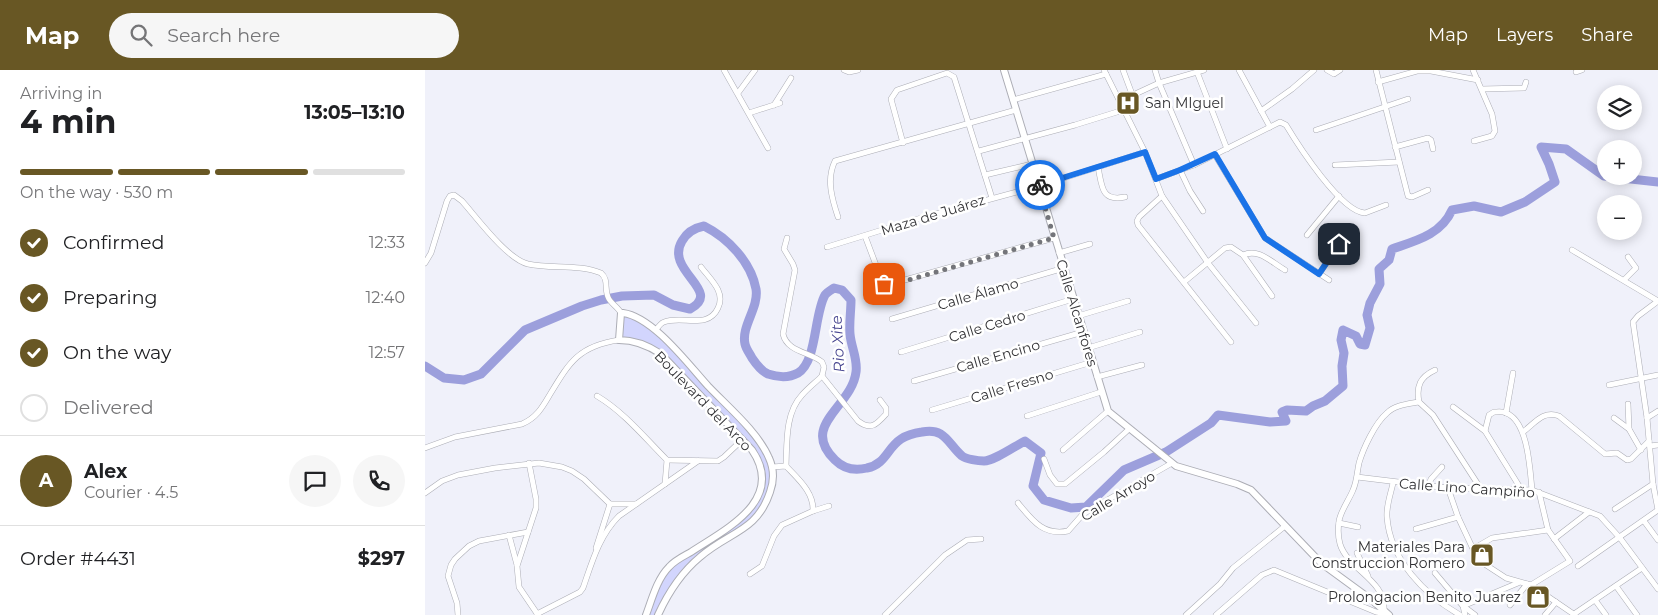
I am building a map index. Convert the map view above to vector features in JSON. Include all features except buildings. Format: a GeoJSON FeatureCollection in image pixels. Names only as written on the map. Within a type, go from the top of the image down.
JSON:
{"type":"FeatureCollection","features":[{"type":"Feature","properties":{"kind":"street"},"geometry":{"type":"LineString","coordinates":[[724,70],[768,148]]}},
{"type":"Feature","properties":{"kind":"street"},"geometry":{"type":"LineString","coordinates":[[738,93],[755,70]]}},
{"type":"Feature","properties":{"kind":"street"},"geometry":{"type":"LineString","coordinates":[[845,71],[858,70]]}},
{"type":"Feature","properties":{"kind":"street","name":"Calle Alcanfores"},"geometry":{"type":"LineString","coordinates":[[1004,70],[1107,411]]}},
{"type":"Feature","properties":{"kind":"street"},"geometry":{"type":"LineString","coordinates":[[1123,70],[1132,94]]}},
{"type":"Feature","properties":{"kind":"street"},"geometry":{"type":"LineString","coordinates":[[1155,70],[1194,165]]}},
{"type":"Feature","properties":{"kind":"street"},"geometry":{"type":"LineString","coordinates":[[1120,101],[1159,83],[1204,70]]}},
{"type":"Feature","properties":{"kind":"street"},"geometry":{"type":"LineString","coordinates":[[1239,70],[1270,127]]}},
{"type":"Feature","properties":{"kind":"street"},"geometry":{"type":"LineString","coordinates":[[1261,111],[1292,89],[1314,70]]}},
{"type":"Feature","properties":{"kind":"street"},"geometry":{"type":"LineString","coordinates":[[1327,70],[1334,74],[1340,70]]}},
{"type":"Feature","properties":{"kind":"street"},"geometry":{"type":"LineString","coordinates":[[1376,70],[1407,194],[1409,197],[1428,190]]}},
{"type":"Feature","properties":{"kind":"street"},"geometry":{"type":"LineString","coordinates":[[1379,82],[1417,70],[1478,80]]}},
{"type":"Feature","properties":{"kind":"street"},"geometry":{"type":"LineString","coordinates":[[1473,70],[1494,121],[1495,131],[1492,136],[1473,141]]}},
{"type":"Feature","properties":{"kind":"street"},"geometry":{"type":"LineString","coordinates":[[1013,100],[1105,72],[1145,152],[1162,196],[1208,263],[1256,323]]}},
{"type":"Feature","properties":{"kind":"street"},"geometry":{"type":"LineString","coordinates":[[1197,72],[1227,149]]}},
{"type":"Feature","properties":{"kind":"street"},"geometry":{"type":"LineString","coordinates":[[903,143],[891,99],[893,94],[897,90],[947,73],[954,77],[979,151],[992,198]]}},
{"type":"Feature","properties":{"kind":"street"},"geometry":{"type":"LineString","coordinates":[[773,105],[791,78]]}},
{"type":"Feature","properties":{"kind":"street"},"geometry":{"type":"LineString","coordinates":[[1482,89],[1524,88],[1526,82]]}},
{"type":"Feature","properties":{"kind":"street"},"geometry":{"type":"LineString","coordinates":[[1316,130],[1408,99]]}},
{"type":"Feature","properties":{"kind":"street"},"geometry":{"type":"LineString","coordinates":[[749,113],[780,102]]}},
{"type":"Feature","properties":{"kind":"street"},"geometry":{"type":"LineString","coordinates":[[979,151],[1103,117],[1124,108]]}},
{"type":"Feature","properties":{"kind":"street"},"geometry":{"type":"LineString","coordinates":[[838,217],[831,196],[831,172],[835,161],[1016,110]]}},
{"type":"Feature","properties":{"kind":"street"},"geometry":{"type":"LineString","coordinates":[[1156,179],[1194,165],[1280,122],[1286,125],[1308,160],[1323,180],[1339,196],[1362,213],[1386,205]]}},
{"type":"Feature","properties":{"kind":"street"},"geometry":{"type":"LineString","coordinates":[[1395,147],[1428,138],[1431,140],[1433,148]]}},
{"type":"Feature","properties":{"kind":"street","name":"Maza de Juárez"},"geometry":{"type":"LineString","coordinates":[[827,247],[1039,186],[1145,152]]}},
{"type":"Feature","properties":{"kind":"street"},"geometry":{"type":"LineString","coordinates":[[1215,154],[1265,238],[1329,280]]}},
{"type":"Feature","properties":{"kind":"street"},"geometry":{"type":"LineString","coordinates":[[1335,165],[1399,162]]}},
{"type":"Feature","properties":{"kind":"street"},"geometry":{"type":"LineString","coordinates":[[985,175],[1032,164]]}},
{"type":"Feature","properties":{"kind":"street"},"geometry":{"type":"LineString","coordinates":[[1098,167],[1103,190],[1107,196],[1115,199],[1125,197]]}},
{"type":"Feature","properties":{"kind":"street"},"geometry":{"type":"LineString","coordinates":[[1180,170],[1203,211]]}},
{"type":"Feature","properties":{"kind":"street"},"geometry":{"type":"LineString","coordinates":[[425,263],[431,254],[447,201],[450,196],[454,195],[462,201],[514,258],[528,264],[598,271],[605,277],[608,298],[617,306],[621,313],[619,340],[606,342],[585,350],[577,356],[567,366],[537,414],[529,420],[515,425],[455,437],[425,448]]}},
{"type":"Feature","properties":{"kind":"street"},"geometry":{"type":"LineString","coordinates":[[1162,196],[1137,221],[1138,225],[1231,342]]}},
{"type":"Feature","properties":{"kind":"street"},"geometry":{"type":"LineString","coordinates":[[1307,235],[1339,196]]}},
{"type":"Feature","properties":{"kind":"street"},"geometry":{"type":"LineString","coordinates":[[865,236],[882,281],[887,285],[1054,238]]}},
{"type":"Feature","properties":{"kind":"street"},"geometry":{"type":"LineString","coordinates":[[787,238],[784,249],[795,270],[783,334],[784,339],[791,347],[817,358],[823,364],[823,376],[838,397],[864,426],[870,427],[881,420],[886,414],[886,408],[881,400]]}},
{"type":"Feature","properties":{"kind":"street"},"geometry":{"type":"LineString","coordinates":[[1059,253],[1090,244]]}},
{"type":"Feature","properties":{"kind":"street"},"geometry":{"type":"LineString","coordinates":[[1319,274],[1339,244]]}},
{"type":"Feature","properties":{"kind":"street"},"geometry":{"type":"LineString","coordinates":[[1184,282],[1227,246],[1243,255],[1272,296]]}},
{"type":"Feature","properties":{"kind":"street"},"geometry":{"type":"LineString","coordinates":[[1573,250],[1658,301],[1633,322],[1647,418],[1653,484],[1658,510],[1579,566]]}},
{"type":"Feature","properties":{"kind":"street"},"geometry":{"type":"LineString","coordinates":[[1243,255],[1250,252],[1258,253],[1285,270]]}},
{"type":"Feature","properties":{"kind":"street"},"geometry":{"type":"LineString","coordinates":[[1624,280],[1636,268],[1628,257]]}},
{"type":"Feature","properties":{"kind":"street"},"geometry":{"type":"LineString","coordinates":[[655,350],[657,332],[665,322],[706,320],[716,312],[719,306],[720,294],[717,287],[701,267]]}},
{"type":"Feature","properties":{"kind":"street","name":"Calle Álamo"},"geometry":{"type":"LineString","coordinates":[[891,319],[1064,268]]}},
{"type":"Feature","properties":{"kind":"street","name":"Calle Cedro"},"geometry":{"type":"LineString","coordinates":[[901,352],[1073,299]]}},
{"type":"Feature","properties":{"kind":"street"},"geometry":{"type":"LineString","coordinates":[[1078,316],[1128,301]]}},
{"type":"Feature","properties":{"kind":"street","name":"Boulevard del Arco"},"geometry":{"type":"LineString","coordinates":[[621,313],[635,317],[657,332],[752,432],[765,450],[772,467]]}},
{"type":"Feature","properties":{"kind":"street","name":"Calle Encino"},"geometry":{"type":"LineString","coordinates":[[914,381],[1083,332]]}},
{"type":"Feature","properties":{"kind":"street"},"geometry":{"type":"LineString","coordinates":[[1088,348],[1140,332]]}},
{"type":"Feature","properties":{"kind":"street","name":"Boulevard del Arco"},"geometry":{"type":"LineString","coordinates":[[619,340],[628,340],[655,350],[669,362],[752,450],[760,464],[762,480],[758,496],[749,512],[669,566],[645,615]]}},
{"type":"Feature","properties":{"kind":"street","name":"Calle Fresno"},"geometry":{"type":"LineString","coordinates":[[932,410],[1092,362]]}},
{"type":"Feature","properties":{"kind":"street"},"geometry":{"type":"LineString","coordinates":[[1097,377],[1142,365]]}},
{"type":"Feature","properties":{"kind":"street"},"geometry":{"type":"LineString","coordinates":[[1435,370],[1424,375],[1419,383],[1417,391],[1419,402],[1433,415],[1481,488]]}},
{"type":"Feature","properties":{"kind":"street"},"geometry":{"type":"LineString","coordinates":[[1506,412],[1513,373]]}},
{"type":"Feature","properties":{"kind":"street"},"geometry":{"type":"LineString","coordinates":[[1609,385],[1658,375]]}},
{"type":"Feature","properties":{"kind":"street"},"geometry":{"type":"LineString","coordinates":[[813,511],[813,501],[810,495],[786,466],[789,424],[794,407],[802,394],[823,376]]}},
{"type":"Feature","properties":{"kind":"street"},"geometry":{"type":"LineString","coordinates":[[1027,416],[1101,392]]}},
{"type":"Feature","properties":{"kind":"street"},"geometry":{"type":"LineString","coordinates":[[597,396],[629,422],[667,460],[720,460],[743,439]]}},
{"type":"Feature","properties":{"kind":"street"},"geometry":{"type":"LineString","coordinates":[[1370,579],[1356,567],[1343,550],[1340,540],[1340,517],[1353,489],[1364,450],[1385,415],[1397,407],[1419,402]]}},
{"type":"Feature","properties":{"kind":"street"},"geometry":{"type":"LineString","coordinates":[[1628,404],[1629,429]]}},
{"type":"Feature","properties":{"kind":"street"},"geometry":{"type":"LineString","coordinates":[[1453,407],[1485,431],[1521,489]]}},
{"type":"Feature","properties":{"kind":"street"},"geometry":{"type":"LineString","coordinates":[[1063,450],[1107,411],[1170,462],[1249,489],[1309,552],[1386,613]]}},
{"type":"Feature","properties":{"kind":"street"},"geometry":{"type":"LineString","coordinates":[[1647,418],[1658,411]]}},
{"type":"Feature","properties":{"kind":"street"},"geometry":{"type":"LineString","coordinates":[[1485,431],[1491,413],[1506,412],[1515,421],[1523,432],[1527,446],[1532,490]]}},
{"type":"Feature","properties":{"kind":"street"},"geometry":{"type":"LineString","coordinates":[[1523,432],[1549,414],[1559,416],[1605,454],[1617,453],[1629,460],[1649,444],[1658,445]]}},
{"type":"Feature","properties":{"kind":"street"},"geometry":{"type":"LineString","coordinates":[[1614,418],[1629,429],[1641,450]]}},
{"type":"Feature","properties":{"kind":"street"},"geometry":{"type":"LineString","coordinates":[[1044,459],[1055,482],[1065,484],[1129,429]]}},
{"type":"Feature","properties":{"kind":"street"},"geometry":{"type":"LineString","coordinates":[[665,484],[667,460]]}},
{"type":"Feature","properties":{"kind":"street"},"geometry":{"type":"LineString","coordinates":[[597,548],[613,522],[698,461]]}},
{"type":"Feature","properties":{"kind":"street","name":"Calle Arroyo"},"geometry":{"type":"LineString","coordinates":[[1018,503],[1032,521],[1044,530],[1052,532],[1068,531],[1083,514],[1170,462]]}},
{"type":"Feature","properties":{"kind":"street"},"geometry":{"type":"LineString","coordinates":[[425,493],[442,481],[458,474],[529,463],[551,464],[572,471],[584,479],[610,504],[636,504]]}},
{"type":"Feature","properties":{"kind":"street"},"geometry":{"type":"LineString","coordinates":[[517,566],[536,503],[529,463]]}},
{"type":"Feature","properties":{"kind":"street"},"geometry":{"type":"LineString","coordinates":[[658,615],[667,596],[691,565],[705,552],[749,525],[761,514],[772,486],[772,467],[786,466]]}},
{"type":"Feature","properties":{"kind":"street"},"geometry":{"type":"LineString","coordinates":[[1429,487],[1431,479],[1442,467]]}},
{"type":"Feature","properties":{"kind":"street","name":"Calle Lino Campiño"},"geometry":{"type":"LineString","coordinates":[[1357,477],[1429,487],[1521,489],[1539,492],[1604,520],[1620,538],[1658,589]]}},
{"type":"Feature","properties":{"kind":"street"},"geometry":{"type":"LineString","coordinates":[[1393,483],[1386,516],[1395,547],[1419,585],[1444,606],[1460,615]]}},
{"type":"Feature","properties":{"kind":"street"},"geometry":{"type":"LineString","coordinates":[[1615,509],[1653,484]]}},
{"type":"Feature","properties":{"kind":"street"},"geometry":{"type":"LineString","coordinates":[[1448,488],[1458,517],[1479,558],[1506,578],[1518,583],[1529,584],[1574,615],[1642,568]]}},
{"type":"Feature","properties":{"kind":"street"},"geometry":{"type":"LineString","coordinates":[[1510,604],[1529,584],[1570,560],[1548,530],[1539,492]]}},
{"type":"Feature","properties":{"kind":"street"},"geometry":{"type":"LineString","coordinates":[[509,535],[517,566],[519,587],[537,615],[580,592],[583,588],[610,504]]}},
{"type":"Feature","properties":{"kind":"street"},"geometry":{"type":"LineString","coordinates":[[750,574],[762,566],[774,536],[782,525],[829,506]]}},
{"type":"Feature","properties":{"kind":"street"},"geometry":{"type":"LineString","coordinates":[[1554,539],[1589,512]]}},
{"type":"Feature","properties":{"kind":"street"},"geometry":{"type":"LineString","coordinates":[[1416,530],[1458,517]]}},
{"type":"Feature","properties":{"kind":"street"},"geometry":{"type":"LineString","coordinates":[[1644,521],[1658,540]]}},
{"type":"Feature","properties":{"kind":"street"},"geometry":{"type":"LineString","coordinates":[[1339,523],[1358,527]]}},
{"type":"Feature","properties":{"kind":"street"},"geometry":{"type":"LineString","coordinates":[[1186,615],[1220,584],[1233,568],[1285,526]]}},
{"type":"Feature","properties":{"kind":"street"},"geometry":{"type":"LineString","coordinates":[[1473,549],[1492,538],[1548,530]]}},
{"type":"Feature","properties":{"kind":"street"},"geometry":{"type":"LineString","coordinates":[[458,615],[457,603],[448,576],[451,565],[469,546],[476,542],[528,532]]}},
{"type":"Feature","properties":{"kind":"street"},"geometry":{"type":"LineString","coordinates":[[885,615],[945,555],[967,540],[981,539]]}},
{"type":"Feature","properties":{"kind":"street"},"geometry":{"type":"LineString","coordinates":[[1357,553],[1383,599],[1386,613]]}},
{"type":"Feature","properties":{"kind":"street"},"geometry":{"type":"LineString","coordinates":[[1216,615],[1262,575],[1274,570],[1376,614],[1386,613]]}},
{"type":"Feature","properties":{"kind":"street"},"geometry":{"type":"LineString","coordinates":[[1435,573],[1463,606],[1475,615]]}},
{"type":"Feature","properties":{"kind":"street"},"geometry":{"type":"LineString","coordinates":[[1463,606],[1518,583]]}},
{"type":"Feature","properties":{"kind":"street"},"geometry":{"type":"LineString","coordinates":[[1616,586],[1637,615]]}},
{"type":"Feature","properties":{"kind":"street"},"geometry":{"type":"LineString","coordinates":[[1595,600],[1606,615]]}},
{"type":"Feature","properties":{"kind":"street"},"geometry":{"type":"LineString","coordinates":[[1545,615],[1555,602]]}},
{"type":"Feature","properties":{"kind":"street"},"geometry":{"type":"LineString","coordinates":[[1463,606],[1465,615]]}},
{"type":"Feature","properties":{"kind":"shaded area"},"geometry":{"type":"Polygon","coordinates":[[[621,313],[656,330],[765,450],[773,477],[761,514],[691,565],[658,615],[646,615],[665,572],[741,518],[761,488],[757,457],[661,354],[619,340],[621,313]]]}},
{"type":"Feature","properties":{"kind":"waterway","name":"Rio Xite"},"geometry":{"type":"LineString","coordinates":[[425,366],[444,378],[464,380],[481,374],[525,330],[601,300],[622,296],[654,295],[673,305],[690,309],[699,302],[701,295],[698,287],[680,262],[679,252],[686,235],[694,229],[704,226],[730,244],[749,269],[756,289],[756,296],[745,330],[745,344],[755,363],[768,374],[791,376],[798,373],[804,367],[809,359],[812,348],[821,303],[827,293],[834,288],[842,290],[851,300],[850,334],[856,362],[856,372],[846,396],[825,426],[823,436],[825,448],[838,463],[854,469],[873,466],[901,439],[911,434],[930,431],[941,434],[962,456],[981,461],[993,459],[1025,441],[1041,453],[1033,486],[1044,500],[1071,508],[1086,507],[1124,470],[1166,452],[1211,423],[1218,415],[1270,422],[1286,421],[1282,412],[1287,410],[1306,411],[1325,401],[1343,386],[1342,366],[1344,353],[1341,340],[1343,330],[1356,336],[1360,344],[1365,345],[1370,328],[1367,315],[1370,303],[1380,284],[1379,269],[1389,260],[1392,249],[1427,236],[1441,226],[1452,210],[1474,206],[1501,212],[1525,202],[1555,182],[1541,147],[1566,149],[1604,176],[1658,182]]}},
{"type":"Feature","properties":{"kind":"way so far"},"geometry":{"type":"LineString","coordinates":[[884,284],[895,284],[1054,238],[1040,185]]}},
{"type":"Feature","properties":{"kind":"place","name":"San MIguel"},"geometry":{"type":"Point","coordinates":[1128,103]}},
{"type":"Feature","properties":{"kind":"place","name":"Materiales Para Construccion Romero"},"geometry":{"type":"Point","coordinates":[1482,555]}},
{"type":"Feature","properties":{"kind":"place","name":"Prolongacion Benito Juarez"},"geometry":{"type":"Point","coordinates":[1538,597]}},
{"type":"Feature","properties":{"kind":"route"},"geometry":{"type":"LineString","coordinates":[[1040,185],[1145,152],[1156,179],[1215,154],[1265,238],[1319,274],[1339,244]]}}]}
